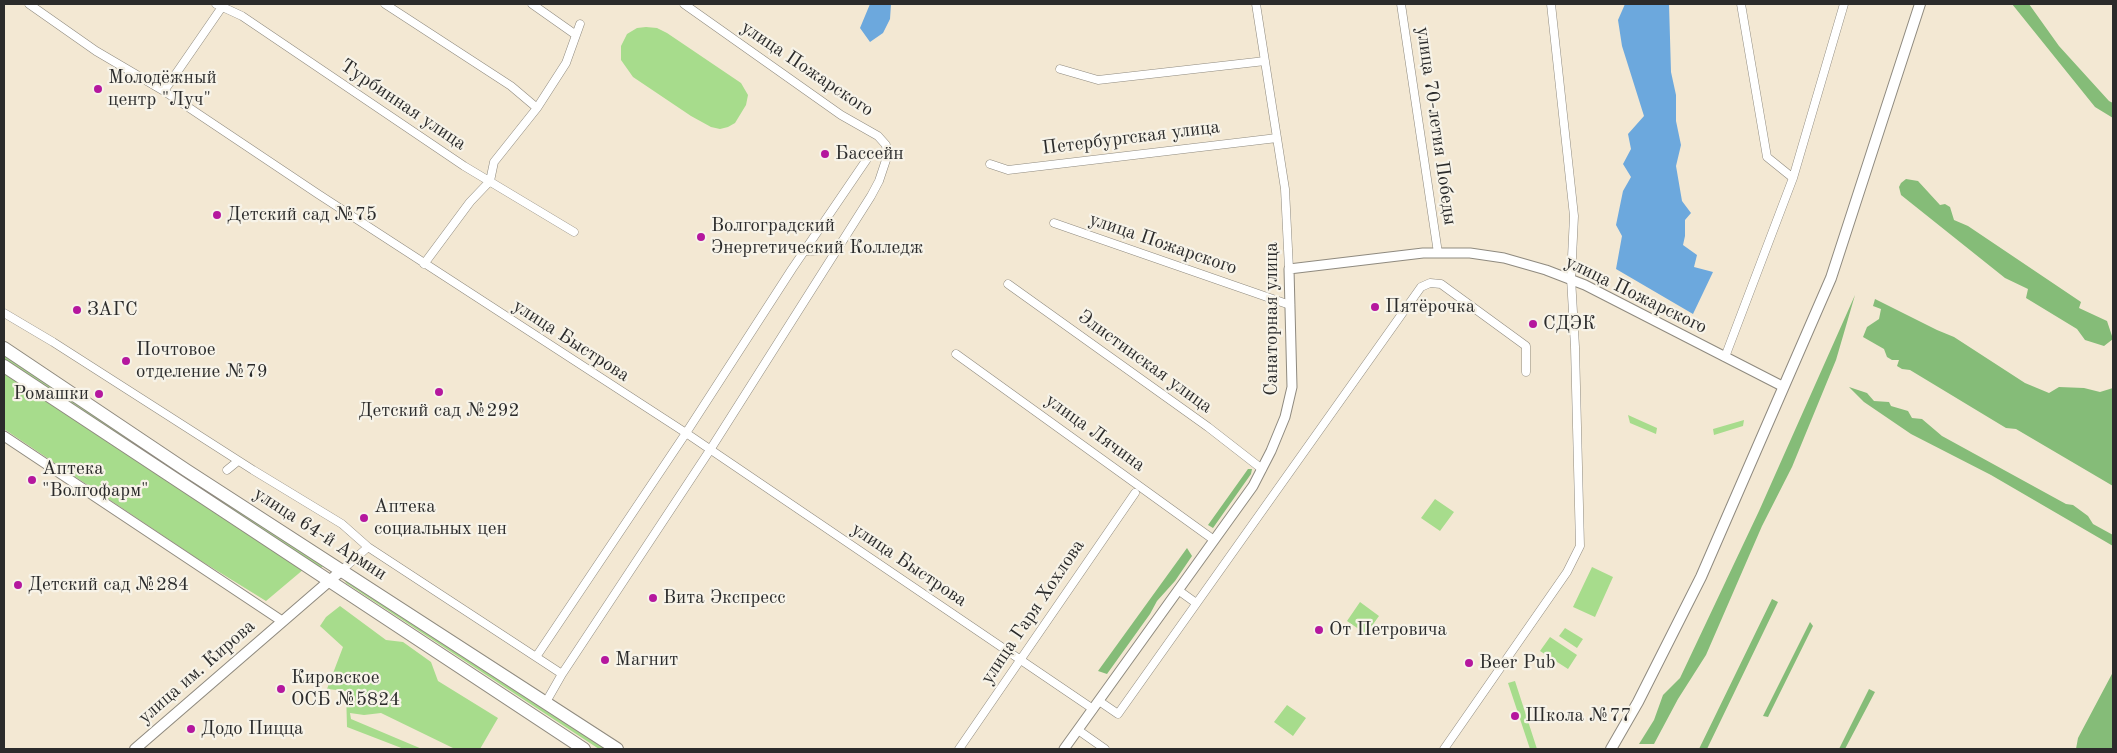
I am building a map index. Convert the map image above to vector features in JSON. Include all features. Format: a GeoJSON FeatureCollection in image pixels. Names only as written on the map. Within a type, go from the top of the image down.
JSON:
{"type":"FeatureCollection","features":[{"type":"Feature","properties":{"kind":"highway","name":"улица 64-й Армии"},"geometry":{"type":"LineString","coordinates":[[4,348],[186,470],[617,749]]}},
{"type":"Feature","properties":{"kind":"highway","name":"улица 64-й Армии"},"geometry":{"type":"LineString","coordinates":[[4,366],[584,749]]}},
{"type":"Feature","properties":{"kind":"main road"},"geometry":{"type":"LineString","coordinates":[[1612,749],[1701,577],[1782,386],[1831,278],[1896,84],[1920,4]]}},
{"type":"Feature","properties":{"kind":"main road","name":"улица им. Кирова"},"geometry":{"type":"LineString","coordinates":[[135,749],[342,570]]}},
{"type":"Feature","properties":{"kind":"street","name":"улица Быстрова"},"geometry":{"type":"LineString","coordinates":[[29,4],[96,51],[164,91],[424,264],[686,434],[1093,709]]}},
{"type":"Feature","properties":{"kind":"street"},"geometry":{"type":"LineString","coordinates":[[386,4],[511,86],[537,108]]}},
{"type":"Feature","properties":{"kind":"street"},"geometry":{"type":"LineString","coordinates":[[532,4],[576,35]]}},
{"type":"Feature","properties":{"kind":"street","name":"улица Пожарского"},"geometry":{"type":"LineString","coordinates":[[684,4],[841,115],[878,136],[886,145],[887,157],[880,180],[836,250]]}},
{"type":"Feature","properties":{"kind":"street","name":"Санаторная улица"},"geometry":{"type":"LineString","coordinates":[[1064,749],[1253,486],[1285,418],[1292,387],[1287,209],[1256,4]]}},
{"type":"Feature","properties":{"kind":"street","name":"улица 70-летия Победы"},"geometry":{"type":"LineString","coordinates":[[1401,4],[1438,253]]}},
{"type":"Feature","properties":{"kind":"street"},"geometry":{"type":"LineString","coordinates":[[1444,749],[1568,572],[1580,546],[1575,347],[1571,278],[1574,216],[1550,4]]}},
{"type":"Feature","properties":{"kind":"street"},"geometry":{"type":"LineString","coordinates":[[1741,4],[1767,157],[1792,178]]}},
{"type":"Feature","properties":{"kind":"street"},"geometry":{"type":"LineString","coordinates":[[1725,357],[1792,178],[1844,4]]}},
{"type":"Feature","properties":{"kind":"street"},"geometry":{"type":"LineString","coordinates":[[164,91],[221,5]]}},
{"type":"Feature","properties":{"kind":"street","name":"Турбинная улица"},"geometry":{"type":"LineString","coordinates":[[221,5],[242,16],[490,181],[574,232]]}},
{"type":"Feature","properties":{"kind":"street"},"geometry":{"type":"LineString","coordinates":[[424,264],[470,202],[490,181],[494,162],[537,108],[566,63],[580,24]]}},
{"type":"Feature","properties":{"kind":"street"},"geometry":{"type":"LineString","coordinates":[[1060,69],[1098,80],[1265,61]]}},
{"type":"Feature","properties":{"kind":"street","name":"Петербургская улица"},"geometry":{"type":"LineString","coordinates":[[990,164],[1008,170],[1277,138]]}},
{"type":"Feature","properties":{"kind":"street"},"geometry":{"type":"LineString","coordinates":[[536,657],[686,434],[804,251],[867,159]]}},
{"type":"Feature","properties":{"kind":"street","name":"улица Пожарского"},"geometry":{"type":"LineString","coordinates":[[1054,223],[1290,305]]}},
{"type":"Feature","properties":{"kind":"street"},"geometry":{"type":"LineString","coordinates":[[804,251],[836,250]]}},
{"type":"Feature","properties":{"kind":"street"},"geometry":{"type":"LineString","coordinates":[[546,702],[562,674],[710,450],[836,250]]}},
{"type":"Feature","properties":{"kind":"street","name":"улица Пожарского"},"geometry":{"type":"LineString","coordinates":[[1289,269],[1438,253],[1470,253],[1504,258],[1571,278],[1782,386]]}},
{"type":"Feature","properties":{"kind":"street"},"geometry":{"type":"LineString","coordinates":[[1099,701],[1118,714],[1421,287],[1430,283],[1441,284],[1526,346],[1526,372]]}},
{"type":"Feature","properties":{"kind":"street","name":"Элистинская улица"},"geometry":{"type":"LineString","coordinates":[[1008,284],[1208,427],[1262,469]]}},
{"type":"Feature","properties":{"kind":"street"},"geometry":{"type":"LineString","coordinates":[[4,313],[53,342],[238,461],[342,524],[368,548],[562,674]]}},
{"type":"Feature","properties":{"kind":"street","name":"улица Лячина"},"geometry":{"type":"LineString","coordinates":[[956,354],[1214,540]]}},
{"type":"Feature","properties":{"kind":"street"},"geometry":{"type":"LineString","coordinates":[[4,436],[282,621]]}},
{"type":"Feature","properties":{"kind":"street"},"geometry":{"type":"LineString","coordinates":[[227,470],[238,461]]}},
{"type":"Feature","properties":{"kind":"street","name":"улица Гаря Хохлова"},"geometry":{"type":"LineString","coordinates":[[959,749],[1135,493]]}},
{"type":"Feature","properties":{"kind":"street"},"geometry":{"type":"LineString","coordinates":[[342,570],[368,548]]}},
{"type":"Feature","properties":{"kind":"street"},"geometry":{"type":"LineString","coordinates":[[1178,590],[1196,603]]}},
{"type":"Feature","properties":{"kind":"street"},"geometry":{"type":"LineString","coordinates":[[1078,730],[1105,749]]}},
{"type":"Feature","properties":{"kind":"green space"},"geometry":{"type":"Polygon","coordinates":[[[2012,4],[2029,4],[2059,46],[2109,101],[2113,103],[2113,118],[2095,107],[2012,4]]]}},
{"type":"Feature","properties":{"kind":"green space"},"geometry":{"type":"Polygon","coordinates":[[[637,28],[657,28],[667,33],[741,83],[748,95],[746,105],[735,123],[720,129],[711,127],[691,116],[633,77],[621,60],[621,46],[627,34],[637,28]]]}},
{"type":"Feature","properties":{"kind":"green space"},"geometry":{"type":"Polygon","coordinates":[[[1906,179],[1918,181],[1940,205],[1945,204],[1950,207],[1954,220],[1968,226],[2081,302],[2079,308],[2107,321],[2113,339],[2104,346],[2085,340],[2077,329],[2026,298],[2028,289],[2005,278],[1901,195],[1899,187],[1906,179]]]}},
{"type":"Feature","properties":{"kind":"green space"},"geometry":{"type":"Polygon","coordinates":[[[1855,295],[1836,360],[1792,467],[1762,526],[1706,655],[1678,699],[1654,744],[1639,744],[1654,720],[1663,695],[1680,678],[1759,511],[1855,295]]]}},
{"type":"Feature","properties":{"kind":"green space"},"geometry":{"type":"Polygon","coordinates":[[[1875,299],[1954,337],[2025,383],[2049,393],[2059,387],[2084,388],[2100,392],[2113,388],[2113,486],[2016,429],[2006,428],[1910,370],[1897,366],[1899,360],[1892,360],[1887,357],[1884,349],[1863,337],[1867,327],[1879,319],[1881,309],[1873,306],[1875,299]]]}},
{"type":"Feature","properties":{"kind":"green space"},"geometry":{"type":"Polygon","coordinates":[[[4,355],[324,565],[321,568],[317,566],[4,360],[4,355]]]}},
{"type":"Feature","properties":{"kind":"green space"},"geometry":{"type":"Polygon","coordinates":[[[4,373],[304,569],[266,601],[198,559],[4,429],[4,373]]]}},
{"type":"Feature","properties":{"kind":"green space"},"geometry":{"type":"Polygon","coordinates":[[[1849,387],[1867,393],[1874,401],[1889,402],[1891,406],[1908,411],[1912,418],[1922,419],[1942,436],[2066,504],[2073,505],[2088,516],[2093,524],[2113,535],[2113,546],[1991,475],[1911,434],[1864,402],[1849,387]]]}},
{"type":"Feature","properties":{"kind":"green space"},"geometry":{"type":"Polygon","coordinates":[[[1628,415],[1657,428],[1656,434],[1630,423],[1628,415]]]}},
{"type":"Feature","properties":{"kind":"green space"},"geometry":{"type":"Polygon","coordinates":[[[1744,420],[1743,426],[1714,435],[1713,429],[1744,420]]]}},
{"type":"Feature","properties":{"kind":"green space"},"geometry":{"type":"Polygon","coordinates":[[[1248,469],[1252,469],[1251,474],[1213,528],[1208,525],[1248,469]]]}},
{"type":"Feature","properties":{"kind":"green space"},"geometry":{"type":"Polygon","coordinates":[[[1435,499],[1454,512],[1440,531],[1421,518],[1435,499]]]}},
{"type":"Feature","properties":{"kind":"green space"},"geometry":{"type":"Polygon","coordinates":[[[1187,548],[1192,556],[1175,581],[1157,601],[1150,614],[1107,674],[1098,671],[1187,548]]]}},
{"type":"Feature","properties":{"kind":"green space"},"geometry":{"type":"Polygon","coordinates":[[[1592,567],[1613,577],[1595,617],[1573,607],[1592,567]]]}},
{"type":"Feature","properties":{"kind":"green space"},"geometry":{"type":"Polygon","coordinates":[[[344,579],[609,749],[599,749],[346,583],[344,579]]]}},
{"type":"Feature","properties":{"kind":"green space"},"geometry":{"type":"Polygon","coordinates":[[[1772,599],[1778,602],[1707,749],[1699,749],[1772,599]]]}},
{"type":"Feature","properties":{"kind":"green space"},"geometry":{"type":"Polygon","coordinates":[[[1360,602],[1379,616],[1366,634],[1347,621],[1360,602]]]}},
{"type":"Feature","properties":{"kind":"green space"},"geometry":{"type":"Polygon","coordinates":[[[340,606],[386,640],[403,642],[431,662],[438,681],[498,718],[480,749],[455,749],[381,713],[364,715],[350,713],[351,719],[422,749],[404,749],[347,727],[346,691],[327,689],[343,647],[320,626],[326,617],[340,606]]]}},
{"type":"Feature","properties":{"kind":"green space"},"geometry":{"type":"Polygon","coordinates":[[[1810,622],[1813,626],[1768,717],[1763,716],[1810,622]]]}},
{"type":"Feature","properties":{"kind":"green space"},"geometry":{"type":"Polygon","coordinates":[[[1565,628],[1583,639],[1577,648],[1559,636],[1565,628]]]}},
{"type":"Feature","properties":{"kind":"green space"},"geometry":{"type":"Polygon","coordinates":[[[1550,637],[1577,655],[1568,669],[1540,651],[1550,637]]]}},
{"type":"Feature","properties":{"kind":"green space"},"geometry":{"type":"Polygon","coordinates":[[[2113,672],[2113,749],[2076,749],[2078,738],[2113,672]]]}},
{"type":"Feature","properties":{"kind":"green space"},"geometry":{"type":"Polygon","coordinates":[[[1515,681],[1537,749],[1530,749],[1508,683],[1515,681]]]}},
{"type":"Feature","properties":{"kind":"green space"},"geometry":{"type":"Polygon","coordinates":[[[1869,689],[1875,692],[1845,749],[1839,749],[1869,689]]]}},
{"type":"Feature","properties":{"kind":"green space"},"geometry":{"type":"Polygon","coordinates":[[[1287,705],[1306,718],[1293,736],[1274,722],[1287,705]]]}},
{"type":"Feature","properties":{"kind":"water"},"geometry":{"type":"Polygon","coordinates":[[[870,4],[891,4],[890,19],[883,33],[870,42],[860,28],[870,4]]]}},
{"type":"Feature","properties":{"kind":"water"},"geometry":{"type":"Polygon","coordinates":[[[1625,4],[1669,4],[1671,72],[1676,95],[1676,121],[1681,145],[1676,166],[1682,201],[1691,213],[1685,220],[1683,245],[1697,255],[1694,267],[1713,272],[1693,314],[1616,269],[1622,236],[1616,225],[1623,191],[1631,177],[1623,164],[1631,149],[1628,134],[1644,116],[1622,46],[1618,20],[1625,4]]]}},
{"type":"Feature","properties":{"kind":"place","name":"Молодёжный центр \"Луч\""},"geometry":{"type":"Point","coordinates":[98,89]}},
{"type":"Feature","properties":{"kind":"place","name":"Бассейн"},"geometry":{"type":"Point","coordinates":[825,154]}},
{"type":"Feature","properties":{"kind":"place","name":"Детский сад №75"},"geometry":{"type":"Point","coordinates":[217,215]}},
{"type":"Feature","properties":{"kind":"place","name":"Волгоградский Энергетический Колледж"},"geometry":{"type":"Point","coordinates":[701,237]}},
{"type":"Feature","properties":{"kind":"place","name":"Пятёрочка"},"geometry":{"type":"Point","coordinates":[1375,307]}},
{"type":"Feature","properties":{"kind":"place","name":"ЗАГС"},"geometry":{"type":"Point","coordinates":[77,310]}},
{"type":"Feature","properties":{"kind":"place","name":"СДЭК"},"geometry":{"type":"Point","coordinates":[1533,324]}},
{"type":"Feature","properties":{"kind":"place","name":"Почтовое отделение №79"},"geometry":{"type":"Point","coordinates":[126,361]}},
{"type":"Feature","properties":{"kind":"place","name":"Детский сад №292"},"geometry":{"type":"Point","coordinates":[439,392]}},
{"type":"Feature","properties":{"kind":"place","name":"Ромашки"},"geometry":{"type":"Point","coordinates":[99,394]}},
{"type":"Feature","properties":{"kind":"place","name":"Аптека \"Волгофарм\""},"geometry":{"type":"Point","coordinates":[32,480]}},
{"type":"Feature","properties":{"kind":"place","name":"Аптека социальных цен"},"geometry":{"type":"Point","coordinates":[364,518]}},
{"type":"Feature","properties":{"kind":"place","name":"Детский сад №284"},"geometry":{"type":"Point","coordinates":[18,585]}},
{"type":"Feature","properties":{"kind":"place","name":"Вита Экспресс"},"geometry":{"type":"Point","coordinates":[653,598]}},
{"type":"Feature","properties":{"kind":"place","name":"От Петровича"},"geometry":{"type":"Point","coordinates":[1319,630]}},
{"type":"Feature","properties":{"kind":"place","name":"Магнит"},"geometry":{"type":"Point","coordinates":[605,660]}},
{"type":"Feature","properties":{"kind":"place","name":"Beer Pub"},"geometry":{"type":"Point","coordinates":[1469,663]}},
{"type":"Feature","properties":{"kind":"place","name":"Кировское ОСБ №5824"},"geometry":{"type":"Point","coordinates":[281,689]}},
{"type":"Feature","properties":{"kind":"place","name":"Школа №77"},"geometry":{"type":"Point","coordinates":[1515,716]}},
{"type":"Feature","properties":{"kind":"place","name":"Додо Пицца"},"geometry":{"type":"Point","coordinates":[191,729]}}]}
